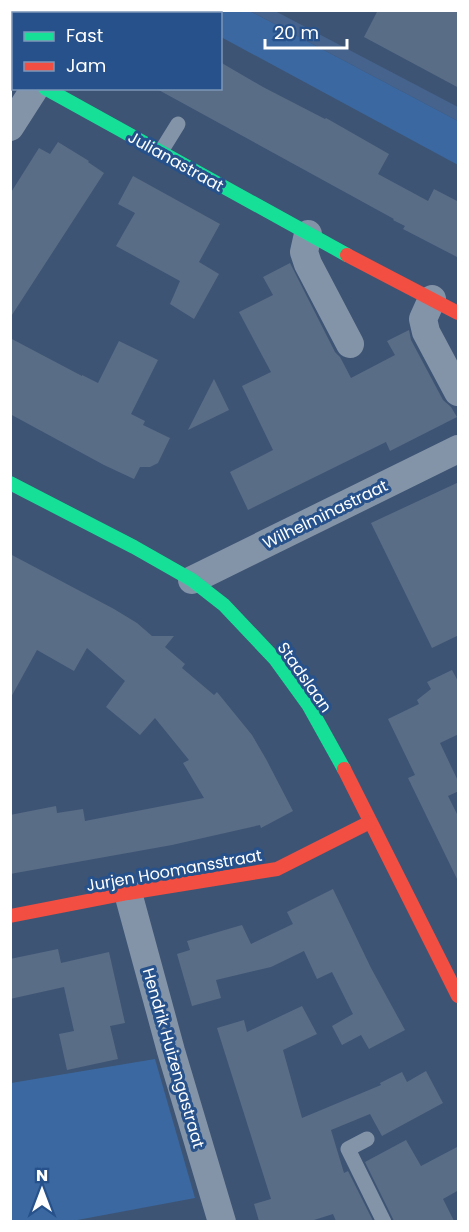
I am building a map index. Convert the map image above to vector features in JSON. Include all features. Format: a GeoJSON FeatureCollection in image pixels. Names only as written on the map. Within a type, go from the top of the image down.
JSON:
{"type":"FeatureCollection","features":[{"type":"Feature","properties":{"kind":"street"},"geometry":{"type":"LineString","coordinates":[[10,127],[34,90]]}},
{"type":"Feature","properties":{"kind":"street","name":"Julianastraat"},"geometry":{"type":"LineString","coordinates":[[49,90],[308,234],[459,313]]}},
{"type":"Feature","properties":{"kind":"street"},"geometry":{"type":"LineString","coordinates":[[308,234],[304,252],[308,264],[350,344]]}},
{"type":"Feature","properties":{"kind":"street"},"geometry":{"type":"LineString","coordinates":[[432,299],[423,319],[426,332],[459,392]]}},
{"type":"Feature","properties":{"kind":"street","name":"Wilhelminastraat"},"geometry":{"type":"LineString","coordinates":[[192,580],[459,448]]}},
{"type":"Feature","properties":{"kind":"street","name":"Stadslaan"},"geometry":{"type":"LineString","coordinates":[[10,483],[134,547],[192,580],[224,605],[275,659],[309,706],[370,822],[450,958],[459,996]]}},
{"type":"Feature","properties":{"kind":"street","name":"Jurjen Hoomansstraat"},"geometry":{"type":"LineString","coordinates":[[10,916],[128,893],[277,869],[370,822]]}},
{"type":"Feature","properties":{"kind":"street","name":"Hendrik Huizengastraat"},"geometry":{"type":"LineString","coordinates":[[128,893],[166,1035],[222,1221]]}},
{"type":"Feature","properties":{"kind":"lane"},"geometry":{"type":"LineString","coordinates":[[160,153],[178,124]]}},
{"type":"Feature","properties":{"kind":"lane"},"geometry":{"type":"LineString","coordinates":[[367,1139],[348,1149],[384,1221]]}},
{"type":"Feature","properties":{"kind":"shaded area"},"geometry":{"type":"Polygon","coordinates":[[[171,11],[250,11],[458,121],[458,165],[222,38],[222,12],[171,11]]]}},
{"type":"Feature","properties":{"kind":"shaded area"},"geometry":{"type":"Polygon","coordinates":[[[250,11],[275,11],[458,107],[458,121],[250,11]]]}},
{"type":"Feature","properties":{"kind":"shaded area"},"geometry":{"type":"Polygon","coordinates":[[[155,1059],[195,1198],[72,1221],[11,1221],[11,1083],[155,1059]]]}},
{"type":"Feature","properties":{"kind":"building"},"geometry":{"type":"Polygon","coordinates":[[[378,10],[459,10],[459,88],[364,37],[378,10]]]}},
{"type":"Feature","properties":{"kind":"building"},"geometry":{"type":"Polygon","coordinates":[[[222,63],[263,87],[326,118],[389,154],[378,174],[428,201],[434,189],[459,202],[459,258],[403,229],[405,226],[159,90],[222,90],[222,63]]]}},
{"type":"Feature","properties":{"kind":"building"},"geometry":{"type":"Polygon","coordinates":[[[58,142],[104,173],[10,318],[10,194],[39,148],[50,154],[58,142]]]}},
{"type":"Feature","properties":{"kind":"building"},"geometry":{"type":"Polygon","coordinates":[[[133,176],[220,224],[199,262],[219,274],[194,319],[170,304],[180,281],[116,246],[135,213],[118,204],[133,176]]]}},
{"type":"Feature","properties":{"kind":"building"},"geometry":{"type":"Polygon","coordinates":[[[290,263],[335,352],[351,378],[395,355],[387,341],[409,330],[411,340],[443,400],[457,417],[390,451],[386,442],[248,510],[230,472],[273,450],[242,386],[271,372],[239,312],[273,295],[263,277],[290,263]]]}},
{"type":"Feature","properties":{"kind":"building"},"geometry":{"type":"Polygon","coordinates":[[[10,338],[98,383],[119,341],[158,360],[131,414],[145,421],[143,425],[170,438],[158,463],[150,467],[140,467],[134,479],[10,414],[10,338]]]}},
{"type":"Feature","properties":{"kind":"building"},"geometry":{"type":"Polygon","coordinates":[[[214,379],[229,410],[188,430],[214,379]]]}},
{"type":"Feature","properties":{"kind":"building"},"geometry":{"type":"Polygon","coordinates":[[[459,482],[459,635],[432,648],[371,523],[459,482]]]}},
{"type":"Feature","properties":{"kind":"building"},"geometry":{"type":"Polygon","coordinates":[[[10,554],[114,609],[137,623],[152,636],[174,636],[165,647],[185,664],[182,668],[214,695],[217,692],[252,735],[293,811],[261,828],[260,825],[172,845],[10,874],[10,815],[56,806],[57,813],[83,809],[85,821],[204,798],[183,763],[189,760],[155,718],[140,735],[106,707],[125,681],[87,648],[74,671],[37,650],[10,699],[10,554]]]}},
{"type":"Feature","properties":{"kind":"building"},"geometry":{"type":"Polygon","coordinates":[[[452,670],[459,683],[459,734],[440,743],[459,783],[459,791],[448,796],[459,818],[459,883],[408,778],[415,775],[388,719],[419,704],[417,700],[431,689],[427,682],[452,670]]]}},
{"type":"Feature","properties":{"kind":"building"},"geometry":{"type":"Polygon","coordinates":[[[333,889],[371,968],[405,1030],[369,1049],[361,1035],[342,1045],[332,1026],[353,1014],[332,972],[317,979],[304,951],[271,967],[216,980],[221,998],[192,1006],[177,954],[190,950],[187,941],[242,925],[251,944],[293,924],[287,912],[333,889]]]}},
{"type":"Feature","properties":{"kind":"building"},"geometry":{"type":"Polygon","coordinates":[[[58,949],[61,963],[109,952],[125,1023],[110,1026],[118,1059],[67,1070],[59,1034],[74,1031],[64,987],[10,999],[10,959],[58,949]]]}},
{"type":"Feature","properties":{"kind":"building"},"geometry":{"type":"Polygon","coordinates":[[[302,1006],[317,1034],[283,1050],[302,1118],[381,1085],[380,1083],[402,1072],[407,1082],[426,1071],[443,1103],[382,1136],[370,1114],[331,1130],[344,1173],[348,1171],[373,1221],[336,1221],[333,1214],[311,1221],[259,1221],[254,1204],[271,1199],[217,1028],[244,1020],[247,1032],[302,1006]]]}},
{"type":"Feature","properties":{"kind":"building"},"geometry":{"type":"Polygon","coordinates":[[[406,1140],[421,1166],[459,1146],[459,1190],[443,1199],[454,1221],[394,1221],[365,1162],[406,1140]]]}},
{"type":"Feature","properties":{"kind":"traffic: fast"},"geometry":{"type":"LineString","coordinates":[[49,90],[347,255]]}},
{"type":"Feature","properties":{"kind":"traffic: fast"},"geometry":{"type":"LineString","coordinates":[[10,483],[134,547],[192,580],[224,605],[275,659],[309,706],[344,769]]}},
{"type":"Feature","properties":{"kind":"traffic: jam"},"geometry":{"type":"LineString","coordinates":[[347,255],[458,313]]}},
{"type":"Feature","properties":{"kind":"traffic: jam"},"geometry":{"type":"LineString","coordinates":[[344,769],[458,996]]}},
{"type":"Feature","properties":{"kind":"traffic: jam"},"geometry":{"type":"LineString","coordinates":[[10,916],[128,893],[277,869],[370,822]]}}]}
